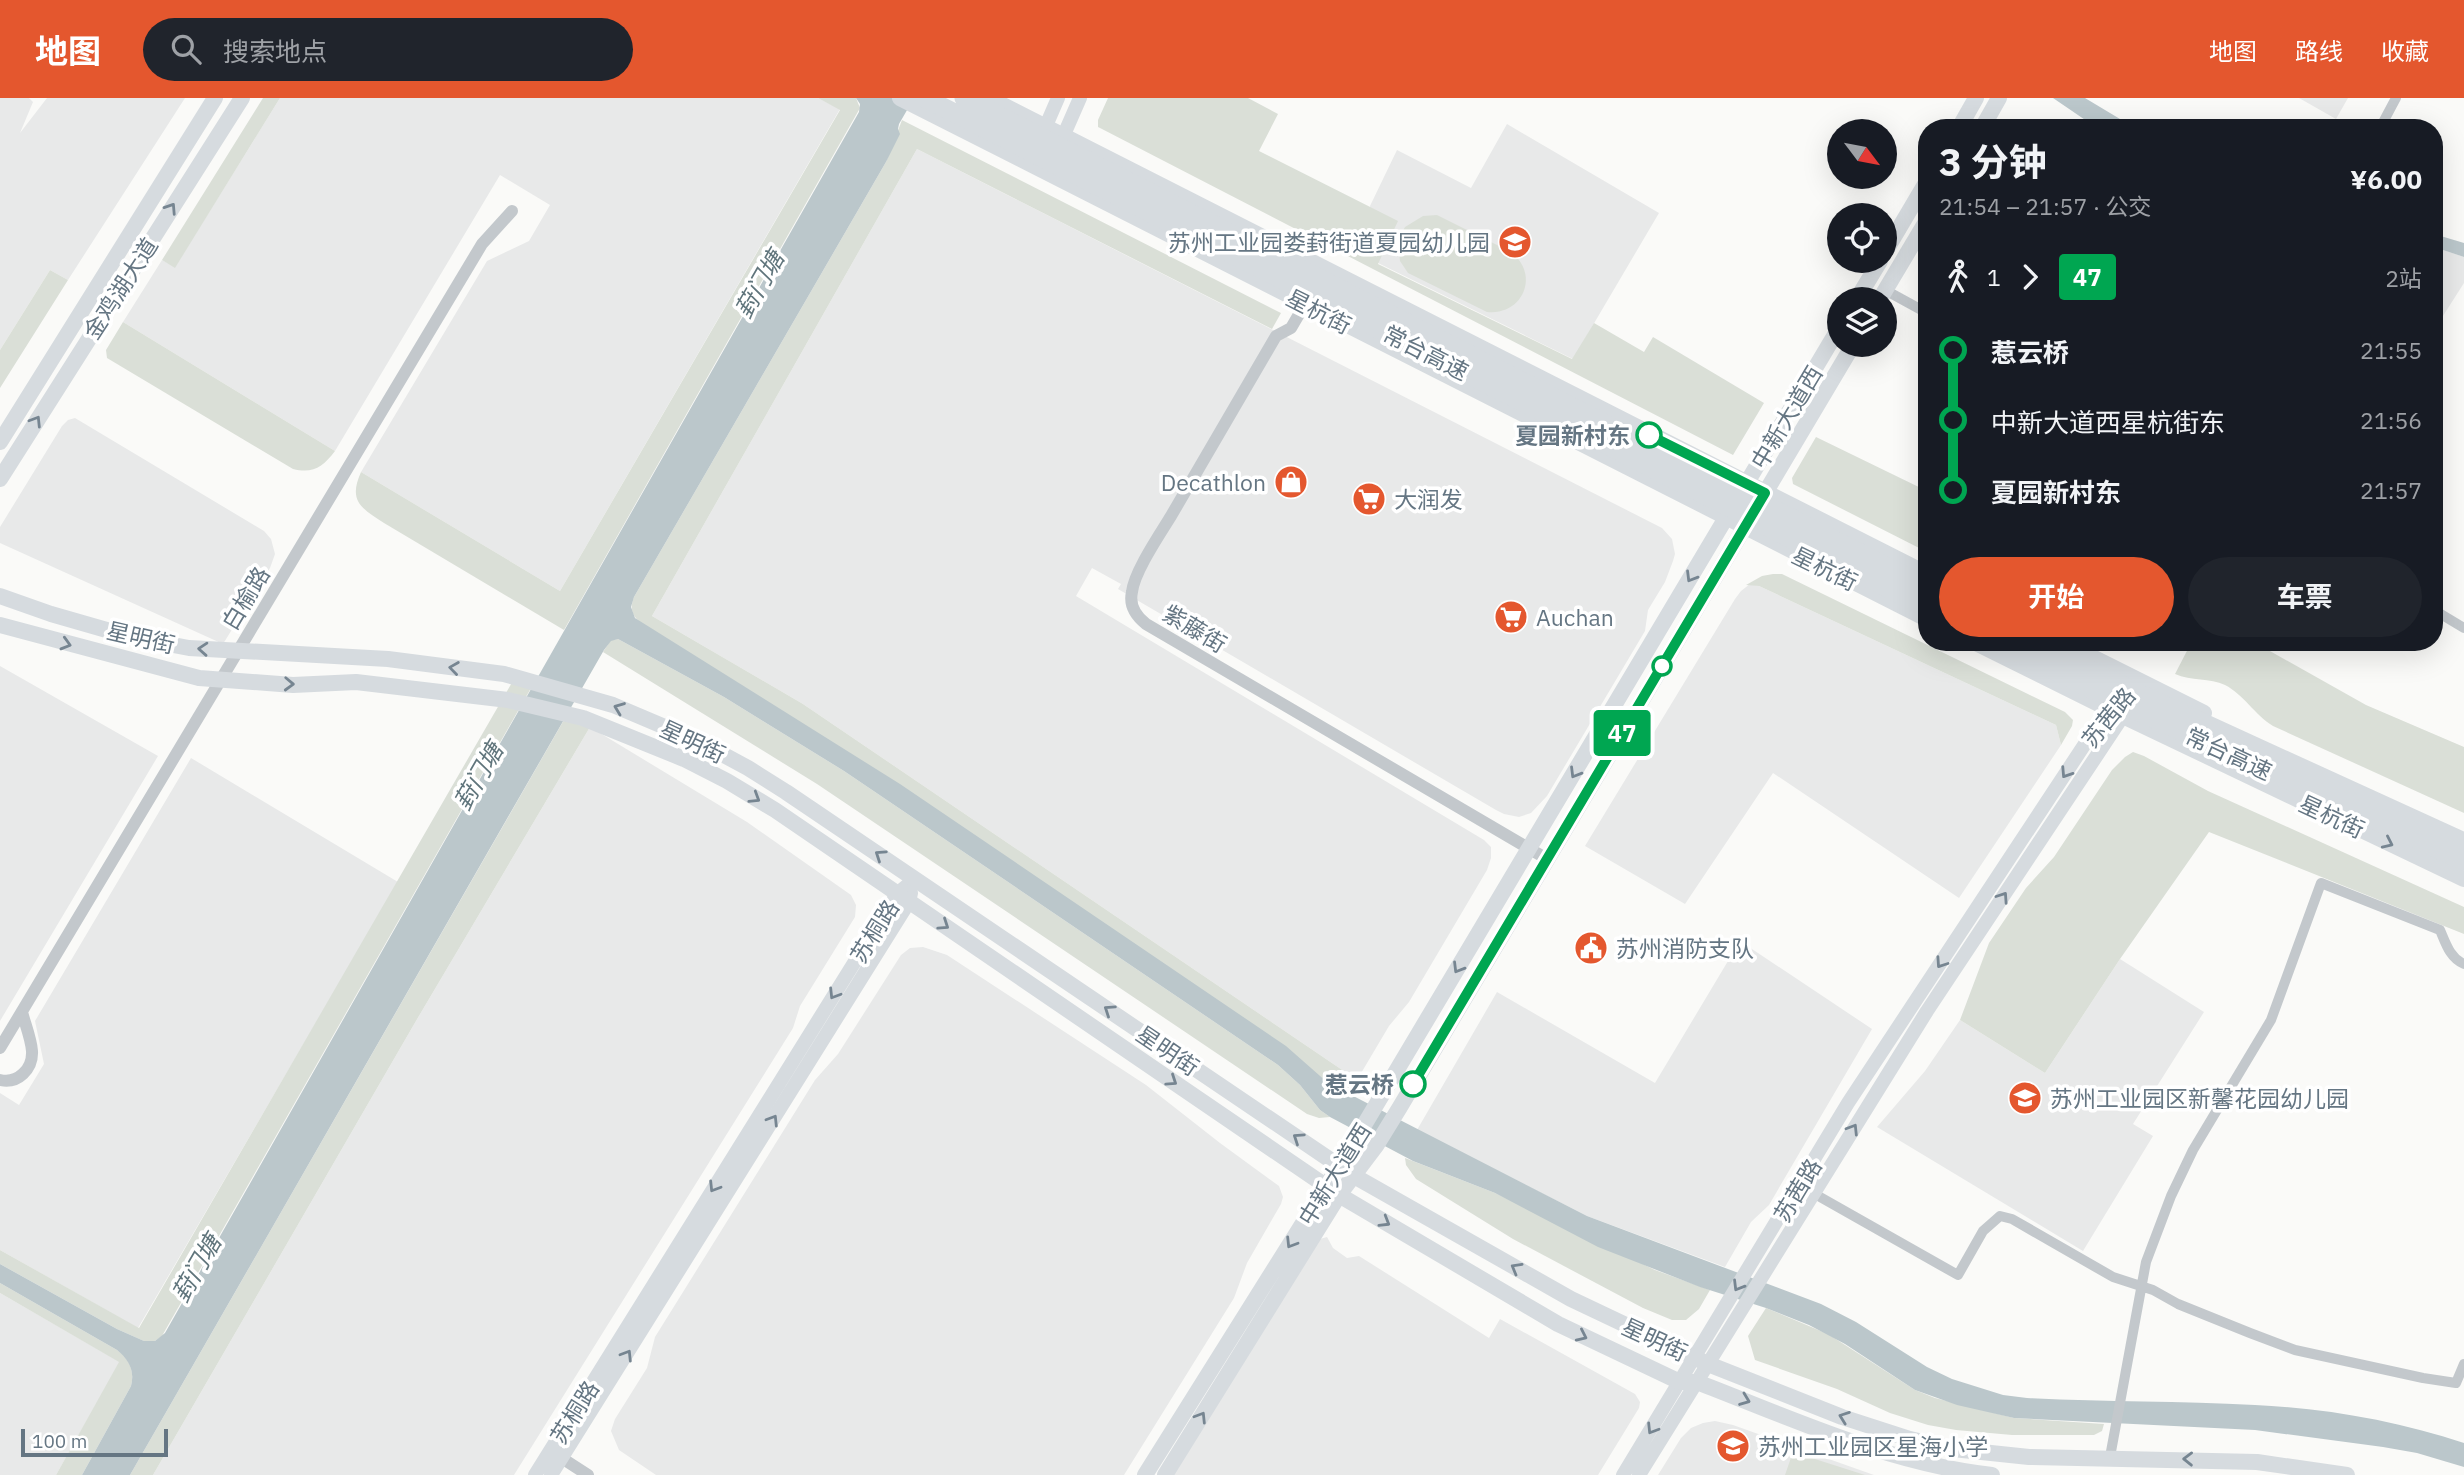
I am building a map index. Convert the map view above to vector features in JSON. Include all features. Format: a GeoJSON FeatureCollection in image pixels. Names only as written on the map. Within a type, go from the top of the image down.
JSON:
{"type":"FeatureCollection","features":[{"type":"Feature","properties":{"kind":"highway","name":"常台高速"},"geometry":{"type":"LineString","coordinates":[[964,98],[1918,582]]}},
{"type":"Feature","properties":{"kind":"highway","name":"常台高速"},"geometry":{"type":"LineString","coordinates":[[921,103],[1918,603]]}},
{"type":"Feature","properties":{"kind":"highway","name":"常台高速"},"geometry":{"type":"LineString","coordinates":[[2015,651],[2118,702],[2464,861]]}},
{"type":"Feature","properties":{"kind":"highway","name":"常台高速"},"geometry":{"type":"LineString","coordinates":[[2054,651],[2126,688],[2464,841]]}},
{"type":"Feature","properties":{"kind":"main road","name":"金鸡湖大道"},"geometry":{"type":"LineString","coordinates":[[0,442],[215,98]]}},
{"type":"Feature","properties":{"kind":"main road","name":"金鸡湖大道"},"geometry":{"type":"LineString","coordinates":[[0,479],[242,98]]}},
{"type":"Feature","properties":{"kind":"main road","name":"星杭街"},"geometry":{"type":"LineString","coordinates":[[900,98],[921,103],[1030,164],[1918,615]]}},
{"type":"Feature","properties":{"kind":"main road","name":"星杭街"},"geometry":{"type":"LineString","coordinates":[[989,98],[1918,570]]}},
{"type":"Feature","properties":{"kind":"main road"},"geometry":{"type":"LineString","coordinates":[[1030,164],[1058,98]]}},
{"type":"Feature","properties":{"kind":"main road"},"geometry":{"type":"LineString","coordinates":[[1048,173],[1080,98]]}},
{"type":"Feature","properties":{"kind":"main road"},"geometry":{"type":"LineString","coordinates":[[1964,119],[1976,98]]}},
{"type":"Feature","properties":{"kind":"main road"},"geometry":{"type":"LineString","coordinates":[[1987,119],[1999,98]]}},
{"type":"Feature","properties":{"kind":"main road"},"geometry":{"type":"LineString","coordinates":[[1897,232],[1918,196]]}},
{"type":"Feature","properties":{"kind":"main road"},"geometry":{"type":"LineString","coordinates":[[1888,287],[1918,235]]}},
{"type":"Feature","properties":{"kind":"main road","name":"中新大道西"},"geometry":{"type":"LineString","coordinates":[[1165,1475],[1334,1190],[1340,1166],[1827,348]]}},
{"type":"Feature","properties":{"kind":"main road","name":"中新大道西"},"geometry":{"type":"LineString","coordinates":[[1144,1475],[1334,1190],[1354,1176],[1376,1146],[1846,357]]}},
{"type":"Feature","properties":{"kind":"main road"},"geometry":{"type":"LineString","coordinates":[[1586,447],[1625,444],[1737,500],[1765,493]]}},
{"type":"Feature","properties":{"kind":"main road"},"geometry":{"type":"LineString","coordinates":[[1726,519],[1755,510],[1899,583],[1918,578]]}},
{"type":"Feature","properties":{"kind":"main road","name":"星明街"},"geometry":{"type":"LineString","coordinates":[[0,596],[131,637],[189,648],[388,659],[504,674],[613,705],[698,741],[748,768],[1354,1176],[1571,1299],[1701,1361],[1842,1417],[1940,1447],[1998,1455],[2110,1457],[2347,1475]]}},
{"type":"Feature","properties":{"kind":"main road","name":"星明街"},"geometry":{"type":"LineString","coordinates":[[0,625],[186,674],[292,685],[356,682],[508,700],[583,718],[684,759],[775,810],[1334,1190],[1558,1324],[1680,1382],[1697,1382],[1902,1458],[1947,1469],[1992,1475]]}},
{"type":"Feature","properties":{"kind":"main road","name":"星杭街"},"geometry":{"type":"LineString","coordinates":[[1992,651],[2115,713],[2464,879]]}},
{"type":"Feature","properties":{"kind":"main road","name":"星杭街"},"geometry":{"type":"LineString","coordinates":[[2080,651],[2464,841]]}},
{"type":"Feature","properties":{"kind":"main road","name":"苏茜路"},"geometry":{"type":"LineString","coordinates":[[1623,1475],[1680,1382],[1701,1361],[1732,1310],[1848,1103],[2137,680]]}},
{"type":"Feature","properties":{"kind":"main road","name":"苏茜路"},"geometry":{"type":"LineString","coordinates":[[1758,1267],[1813,1193],[2115,713]]}},
{"type":"Feature","properties":{"kind":"main road","name":"苏桐路"},"geometry":{"type":"LineString","coordinates":[[536,1475],[556,1454],[915,879]]}},
{"type":"Feature","properties":{"kind":"main road","name":"苏茜路"},"geometry":{"type":"LineString","coordinates":[[1639,1475],[1697,1382],[1701,1361]]}},
{"type":"Feature","properties":{"kind":"main road","name":"苏桐路"},"geometry":{"type":"LineString","coordinates":[[551,1475],[556,1454]]}},
{"type":"Feature","properties":{"kind":"main road"},"geometry":{"type":"LineString","coordinates":[[2242,1475],[2258,1468]]}},
{"type":"Feature","properties":{"kind":"street"},"geometry":{"type":"LineString","coordinates":[[2385,119],[2396,98]]}},
{"type":"Feature","properties":{"kind":"street","name":"白榆路"},"geometry":{"type":"LineString","coordinates":[[0,1048],[482,244],[512,211]]}},
{"type":"Feature","properties":{"kind":"street"},"geometry":{"type":"LineString","coordinates":[[1897,301],[1918,309]]}},
{"type":"Feature","properties":{"kind":"street","name":"紫藤街"},"geometry":{"type":"LineString","coordinates":[[1305,304],[1291,328],[1276,336],[1164,528],[1134,583],[1131,596],[1133,607],[1146,624],[1547,859]]}},
{"type":"Feature","properties":{"kind":"street"},"geometry":{"type":"LineString","coordinates":[[2443,615],[2464,628]]}},
{"type":"Feature","properties":{"kind":"street"},"geometry":{"type":"LineString","coordinates":[[2110,1457],[2146,1262],[2171,1196],[2193,1150],[2271,1020],[2321,883],[2441,930],[2449,951],[2456,961],[2464,964]]}},
{"type":"Feature","properties":{"kind":"street"},"geometry":{"type":"LineString","coordinates":[[0,1080],[9,1082],[20,1078],[30,1062],[32,1050],[22,1012]]}},
{"type":"Feature","properties":{"kind":"street"},"geometry":{"type":"LineString","coordinates":[[1813,1193],[1958,1275],[1983,1231],[2000,1216],[2012,1219],[2113,1277],[2142,1286],[2178,1304],[2295,1350],[2456,1383],[2464,1364]]}},
{"type":"Feature","properties":{"kind":"street"},"geometry":{"type":"LineString","coordinates":[[556,1454],[588,1475]]}},
{"type":"Feature","properties":{"kind":"shaded area"},"geometry":{"type":"Polygon","coordinates":[[[0,98],[29,98],[33,102],[20,133],[47,98],[185,98],[68,280],[50,270],[0,350],[0,98]]]}},
{"type":"Feature","properties":{"kind":"shaded area"},"geometry":{"type":"Polygon","coordinates":[[[263,98],[280,98],[175,268],[162,260],[263,98]]]}},
{"type":"Feature","properties":{"kind":"shaded area"},"geometry":{"type":"Polygon","coordinates":[[[280,98],[818,98],[840,109],[560,591],[361,472],[487,261],[529,241],[550,205],[500,175],[335,451],[123,322],[162,260],[175,267],[280,98]]]}},
{"type":"Feature","properties":{"kind":"shaded area"},"geometry":{"type":"Polygon","coordinates":[[[818,98],[856,98],[860,108],[564,630],[363,508],[356,497],[361,472],[560,591],[840,110],[818,98]]]}},
{"type":"Feature","properties":{"kind":"shaded area"},"geometry":{"type":"Polygon","coordinates":[[[856,98],[914,98],[899,124],[900,134],[886,162],[634,597],[631,607],[635,618],[900,784],[1286,1046],[1328,1083],[1587,1216],[1821,1304],[1856,1322],[1927,1367],[1952,1379],[2003,1395],[2255,1405],[2334,1413],[2413,1428],[2464,1443],[2464,1467],[2417,1453],[2255,1430],[2014,1418],[1957,1405],[1915,1390],[1845,1344],[1809,1325],[1700,1287],[1598,1247],[1495,1193],[1413,1161],[1330,1117],[1320,1110],[1300,1085],[1278,1065],[844,771],[724,697],[618,639],[611,641],[604,650],[130,1475],[82,1475],[131,1386],[130,1366],[117,1350],[0,1283],[0,1264],[117,1329],[144,1341],[155,1341],[165,1333],[859,112],[860,104],[856,98]]]}},
{"type":"Feature","properties":{"kind":"shaded area"},"geometry":{"type":"Polygon","coordinates":[[[1108,98],[1248,98],[1278,114],[1259,151],[1398,221],[1378,264],[1572,359],[1594,323],[1644,352],[1653,337],[1764,403],[1733,455],[1098,127],[1098,120],[1108,98]]]}},
{"type":"Feature","properties":{"kind":"shaded area"},"geometry":{"type":"Polygon","coordinates":[[[2053,98],[2085,98],[2120,119],[2084,119],[2053,98]]]}},
{"type":"Feature","properties":{"kind":"shaded area"},"geometry":{"type":"Polygon","coordinates":[[[2299,98],[2348,98],[2336,119],[2299,98]]]}},
{"type":"Feature","properties":{"kind":"shaded area"},"geometry":{"type":"Polygon","coordinates":[[[902,120],[1281,313],[1272,329],[917,149],[652,616],[803,704],[1357,1080],[1349,1093],[1328,1083],[640,622],[633,614],[634,597],[886,162],[902,120]]]}},
{"type":"Feature","properties":{"kind":"shaded area","name":"苏州工业园娄葑街道夏园幼儿园"},"geometry":{"type":"Polygon","coordinates":[[[1507,124],[1659,213],[1573,359],[1378,263],[1370,206],[1397,150],[1471,188],[1507,124]]]}},
{"type":"Feature","properties":{"kind":"shaded area"},"geometry":{"type":"Polygon","coordinates":[[[917,149],[1662,528],[1672,539],[1675,554],[1673,561],[1665,582],[1648,610],[1645,631],[1547,796],[1531,813],[1519,817],[1496,810],[1118,589],[1121,584],[1092,568],[1076,596],[1484,840],[1491,847],[1487,870],[1409,1002],[1389,1026],[1357,1080],[803,704],[652,616],[917,149]]]}},
{"type":"Feature","properties":{"kind":"shaded area"},"geometry":{"type":"Polygon","coordinates":[[[1437,215],[1509,251],[1519,260],[1526,281],[1519,300],[1511,307],[1487,312],[1408,273],[1400,261],[1398,240],[1405,227],[1423,216],[1437,215]]]}},
{"type":"Feature","properties":{"kind":"shaded area"},"geometry":{"type":"Polygon","coordinates":[[[2443,237],[2464,243],[2464,257],[2443,250],[2443,237]]]}},
{"type":"Feature","properties":{"kind":"shaded area"},"geometry":{"type":"Polygon","coordinates":[[[2443,250],[2464,257],[2464,283],[2443,316],[2443,250]]]}},
{"type":"Feature","properties":{"kind":"shaded area"},"geometry":{"type":"Polygon","coordinates":[[[50,270],[68,280],[0,388],[0,350],[50,270]]]}},
{"type":"Feature","properties":{"kind":"shaded area"},"geometry":{"type":"Polygon","coordinates":[[[123,322],[335,451],[317,468],[306,471],[293,469],[107,358],[106,350],[123,322]]]}},
{"type":"Feature","properties":{"kind":"shaded area"},"geometry":{"type":"Polygon","coordinates":[[[75,418],[264,531],[271,539],[275,554],[270,568],[223,644],[0,543],[0,527],[62,426],[75,418]]]}},
{"type":"Feature","properties":{"kind":"shaded area"},"geometry":{"type":"Polygon","coordinates":[[[1816,437],[1918,487],[1918,547],[1793,484],[1792,478],[1816,437]]]}},
{"type":"Feature","properties":{"kind":"shaded area"},"geometry":{"type":"Polygon","coordinates":[[[1782,574],[1918,640],[1918,651],[1940,651],[2065,712],[2073,720],[2072,726],[2061,745],[2056,725],[1759,586],[1746,585],[1762,576],[1782,574]]]}},
{"type":"Feature","properties":{"kind":"shaded area"},"geometry":{"type":"Polygon","coordinates":[[[1750,584],[2056,725],[2061,745],[1959,898],[1773,773],[1685,904],[1585,846],[1735,599],[1750,584]]]}},
{"type":"Feature","properties":{"kind":"shaded area"},"geometry":{"type":"Polygon","coordinates":[[[618,639],[724,697],[844,771],[1278,1065],[1300,1085],[1320,1110],[1330,1117],[1319,1118],[1307,1114],[817,784],[603,652],[611,640],[618,639]]]}},
{"type":"Feature","properties":{"kind":"shaded area"},"geometry":{"type":"Polygon","coordinates":[[[2187,651],[2270,651],[2366,705],[2464,747],[2464,813],[2273,726],[2225,685],[2175,674],[2187,651]]]}},
{"type":"Feature","properties":{"kind":"shaded area"},"geometry":{"type":"Polygon","coordinates":[[[0,666],[158,756],[0,1021],[0,666]]]}},
{"type":"Feature","properties":{"kind":"shaded area"},"geometry":{"type":"Polygon","coordinates":[[[514,679],[531,688],[162,1336],[155,1341],[146,1342],[117,1329],[0,1264],[0,1250],[139,1328],[514,679]]]}},
{"type":"Feature","properties":{"kind":"shaded area"},"geometry":{"type":"Polygon","coordinates":[[[568,713],[590,727],[153,1475],[130,1475],[568,713]]]}},
{"type":"Feature","properties":{"kind":"shaded area"},"geometry":{"type":"Polygon","coordinates":[[[590,727],[747,822],[851,895],[856,905],[855,917],[800,1006],[793,1028],[514,1475],[153,1475],[416,1021],[590,727]]]}},
{"type":"Feature","properties":{"kind":"shaded area"},"geometry":{"type":"Polygon","coordinates":[[[2133,752],[2208,791],[2464,907],[2464,934],[2209,832],[2120,959],[2045,1073],[1960,1020],[1989,943],[2026,888],[2054,857],[2112,770],[2133,752]]]}},
{"type":"Feature","properties":{"kind":"shaded area"},"geometry":{"type":"Polygon","coordinates":[[[191,758],[398,882],[138,1328],[0,1250],[0,1093],[19,1105],[44,1064],[35,1021],[191,758]]]}},
{"type":"Feature","properties":{"kind":"shaded area"},"geometry":{"type":"Polygon","coordinates":[[[1740,941],[1872,1029],[1769,1205],[1751,1222],[1725,1267],[1587,1216],[1417,1130],[1497,992],[1655,1083],[1740,941]]]}},
{"type":"Feature","properties":{"kind":"shaded area"},"geometry":{"type":"Polygon","coordinates":[[[923,947],[947,955],[1146,1085],[1279,1186],[1283,1197],[1281,1204],[1247,1263],[1234,1298],[1124,1475],[656,1475],[619,1450],[611,1431],[615,1419],[647,1368],[655,1337],[815,1080],[838,1054],[901,955],[910,948],[923,947]]]}},
{"type":"Feature","properties":{"kind":"shaded area","name":"苏州工业园区新馨花园幼儿园"},"geometry":{"type":"Polygon","coordinates":[[[2120,959],[2204,1012],[2133,1124],[2153,1136],[2083,1251],[1877,1127],[1925,1071],[1960,1020],[2045,1073],[2120,959]]]}},
{"type":"Feature","properties":{"kind":"shaded area"},"geometry":{"type":"Polygon","coordinates":[[[1405,1158],[1495,1193],[1655,1270],[1710,1290],[1699,1309],[1686,1320],[1672,1320],[1643,1308],[1513,1239],[1416,1179],[1406,1165],[1405,1158]]]}},
{"type":"Feature","properties":{"kind":"shaded area"},"geometry":{"type":"Polygon","coordinates":[[[1327,1237],[1333,1248],[1347,1258],[1359,1256],[1489,1338],[1500,1319],[1635,1394],[1640,1402],[1639,1408],[1598,1475],[1170,1475],[1313,1241],[1327,1237]]]}},
{"type":"Feature","properties":{"kind":"shaded area"},"geometry":{"type":"Polygon","coordinates":[[[0,1283],[117,1350],[130,1366],[131,1386],[82,1475],[56,1475],[119,1362],[0,1293],[0,1283]]]}},
{"type":"Feature","properties":{"kind":"shaded area"},"geometry":{"type":"Polygon","coordinates":[[[0,1293],[120,1362],[56,1475],[0,1475],[0,1293]]]}},
{"type":"Feature","properties":{"kind":"shaded area"},"geometry":{"type":"Polygon","coordinates":[[[1766,1308],[1828,1334],[1915,1390],[1935,1398],[2014,1418],[2104,1424],[2102,1431],[2094,1435],[2012,1435],[1928,1425],[1890,1413],[1837,1389],[1755,1360],[1748,1336],[1766,1308]]]}},
{"type":"Feature","properties":{"kind":"shaded area","name":"苏州工业园区星海小学"},"geometry":{"type":"Polygon","coordinates":[[[1715,1421],[1874,1475],[1658,1475],[1681,1438],[1691,1428],[1715,1421]]]}},
{"type":"Feature","properties":{"kind":"shaded area"},"geometry":{"type":"Polygon","coordinates":[[[1793,1452],[1865,1475],[1785,1475],[1793,1452]]]}},
{"type":"Feature","properties":{"kind":"bus line","name":"47"},"geometry":{"type":"LineString","coordinates":[[1413,1084],[1765,493],[1649,435]]}},
{"type":"Feature","properties":{"kind":"place","name":"苏州工业园娄葑街道夏园幼儿园"},"geometry":{"type":"Point","coordinates":[1515,242]}},
{"type":"Feature","properties":{"kind":"place","name":"夏园新村东"},"geometry":{"type":"Point","coordinates":[1649,435]}},
{"type":"Feature","properties":{"kind":"place","name":"Decathlon"},"geometry":{"type":"Point","coordinates":[1291,482]}},
{"type":"Feature","properties":{"kind":"place","name":"大润发"},"geometry":{"type":"Point","coordinates":[1369,499]}},
{"type":"Feature","properties":{"kind":"place","name":"Auchan"},"geometry":{"type":"Point","coordinates":[1511,617]}},
{"type":"Feature","properties":{"kind":"place","name":"苏州消防支队"},"geometry":{"type":"Point","coordinates":[1591,948]}},
{"type":"Feature","properties":{"kind":"place","name":"惹云桥"},"geometry":{"type":"Point","coordinates":[1413,1084]}},
{"type":"Feature","properties":{"kind":"place","name":"苏州工业园区新馨花园幼儿园"},"geometry":{"type":"Point","coordinates":[2025,1098]}},
{"type":"Feature","properties":{"kind":"place","name":"苏州工业园区星海小学"},"geometry":{"type":"Point","coordinates":[1733,1446]}},
{"type":"Feature","properties":{"kind":"water label","name":"葑门塘"},"geometry":{"type":"Point","coordinates":[759,284]}},
{"type":"Feature","properties":{"kind":"water label","name":"葑门塘"},"geometry":{"type":"Point","coordinates":[478,776]}},
{"type":"Feature","properties":{"kind":"water label","name":"葑门塘"},"geometry":{"type":"Point","coordinates":[196,1268]}}]}
